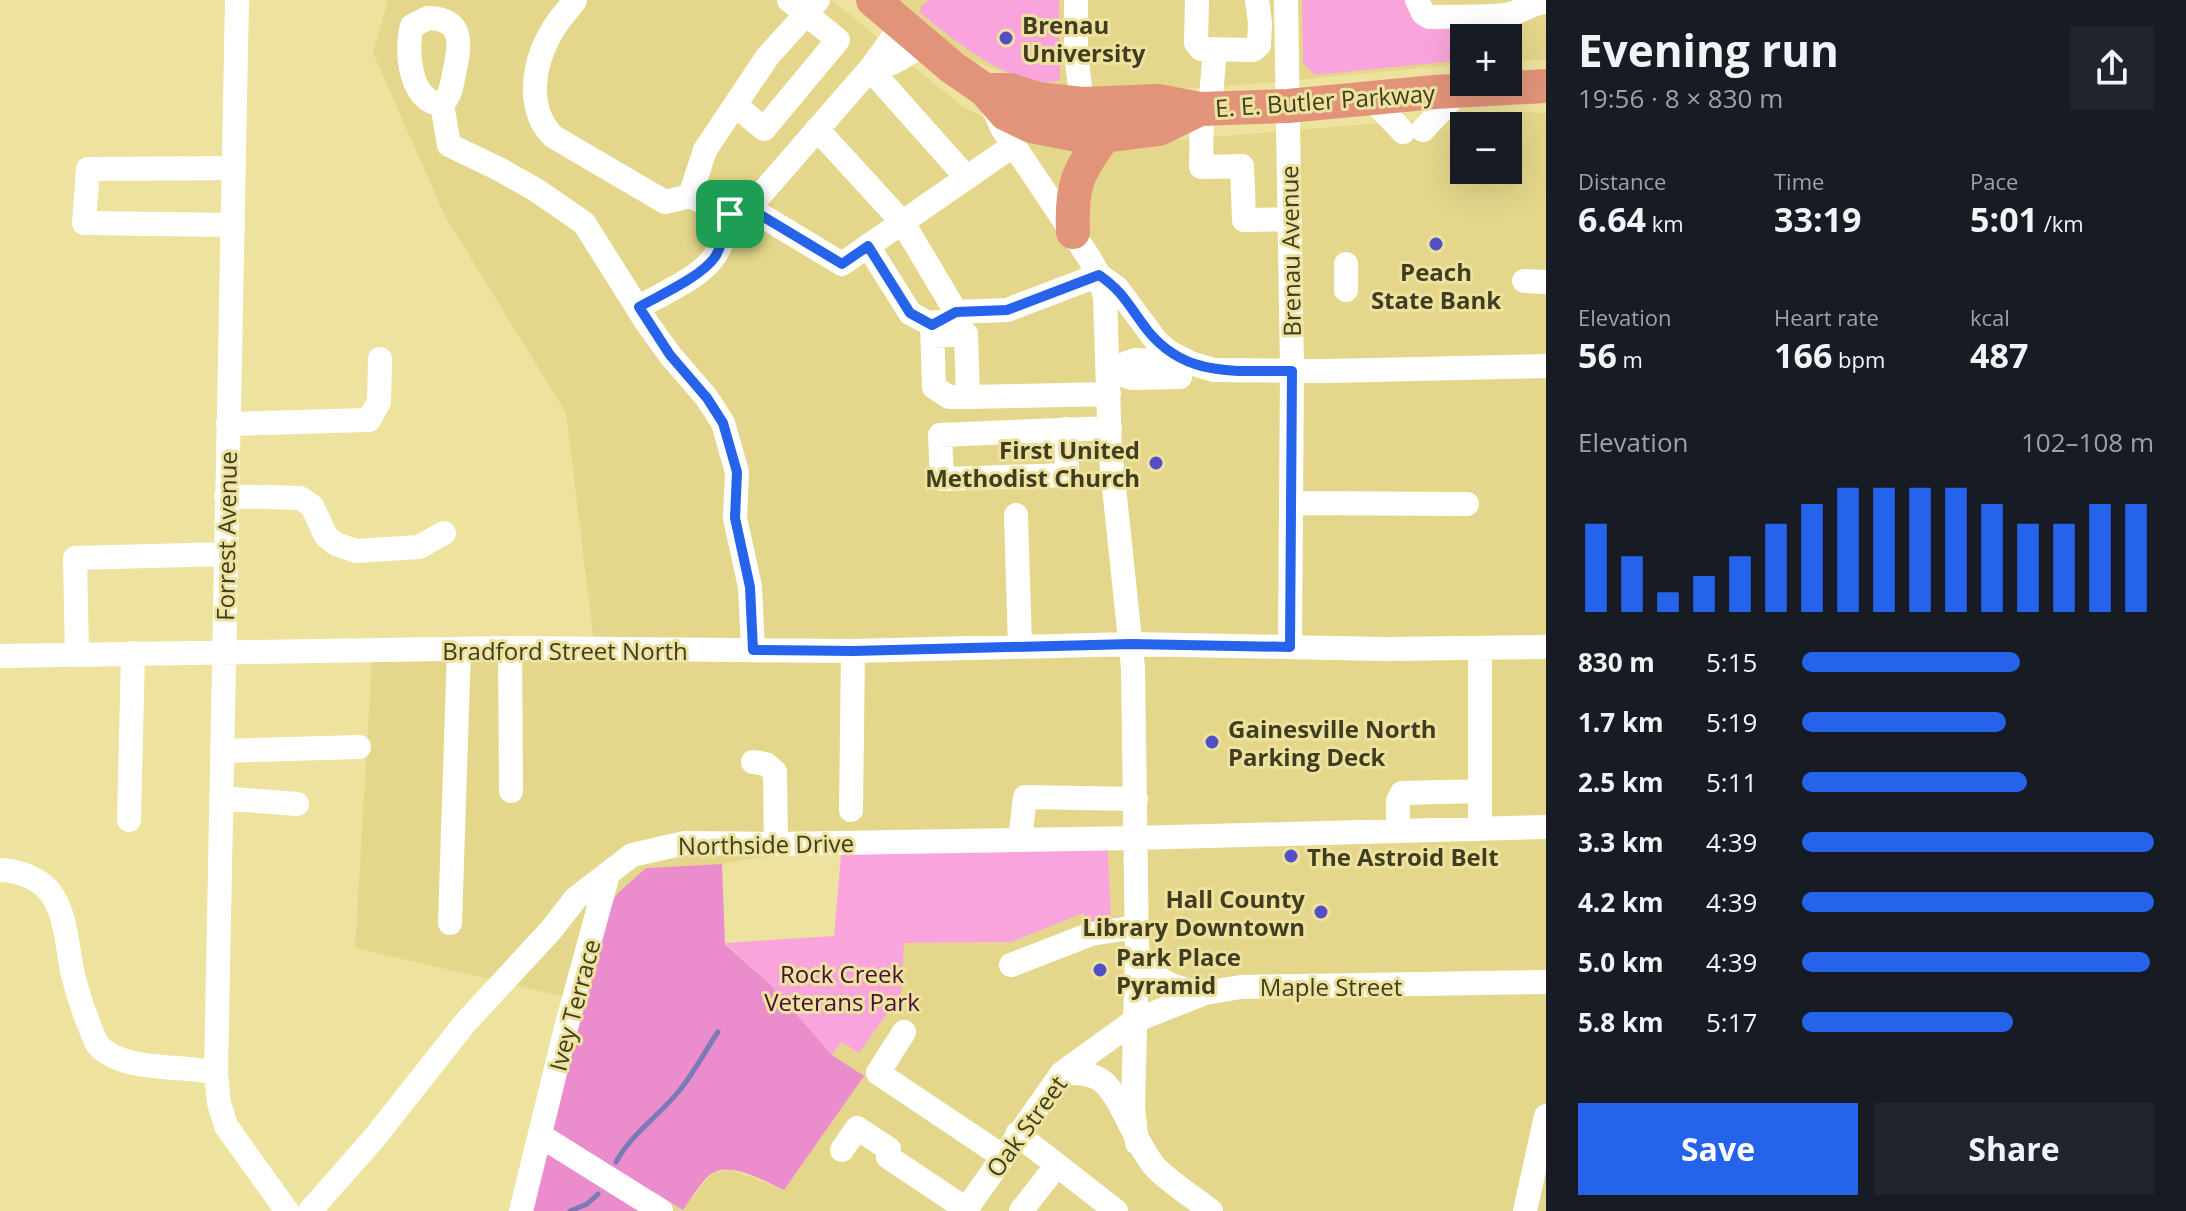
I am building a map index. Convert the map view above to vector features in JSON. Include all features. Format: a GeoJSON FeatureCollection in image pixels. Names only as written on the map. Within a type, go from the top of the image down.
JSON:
{"type":"FeatureCollection","features":[{"type":"Feature","properties":{"kind":"highway"},"geometry":{"type":"LineString","coordinates":[[901,17],[985,90]]}},
{"type":"Feature","properties":{"kind":"highway","name":"E. E. Butler Parkway"},"geometry":{"type":"LineString","coordinates":[[1522,87],[1546,86]]}},
{"type":"Feature","properties":{"kind":"highway","name":"E. E. Butler Parkway"},"geometry":{"type":"LineString","coordinates":[[985,90],[1006,114],[1031,126],[1078,135],[1104,136],[1159,129],[1204,109]]}},
{"type":"Feature","properties":{"kind":"highway","name":"E. E. Butler Parkway"},"geometry":{"type":"LineString","coordinates":[[985,90],[1010,90],[1038,99],[1082,104],[1158,101],[1204,109],[1288,106],[1450,91]]}},
{"type":"Feature","properties":{"kind":"highway"},"geometry":{"type":"LineString","coordinates":[[1073,232],[1071,196],[1079,173],[1104,136],[1091,122],[1082,104]]}},
{"type":"Feature","properties":{"kind":"street","name":"Forrest Avenue"},"geometry":{"type":"LineString","coordinates":[[237,0],[216,1073],[219,1103],[226,1126],[287,1211]]}},
{"type":"Feature","properties":{"kind":"street"},"geometry":{"type":"LineString","coordinates":[[575,0],[551,31],[540,62],[534,93],[535,106],[545,129],[665,202],[690,196],[740,211],[842,264],[1014,145]]}},
{"type":"Feature","properties":{"kind":"street"},"geometry":{"type":"LineString","coordinates":[[1076,0],[1076,53],[1082,104]]}},
{"type":"Feature","properties":{"kind":"street"},"geometry":{"type":"LineString","coordinates":[[1197,0],[1196,43],[1201,49],[1253,50],[1259,45],[1258,12],[1286,12]]}},
{"type":"Feature","properties":{"kind":"street"},"geometry":{"type":"LineString","coordinates":[[1417,0],[1423,13],[1429,17],[1506,15],[1520,12],[1536,2]]}},
{"type":"Feature","properties":{"kind":"street"},"geometry":{"type":"LineString","coordinates":[[690,196],[705,150],[735,105],[768,56],[804,5],[838,40],[764,129],[735,105]]}},
{"type":"Feature","properties":{"kind":"street","name":"Brenau Avenue"},"geometry":{"type":"LineString","coordinates":[[1286,12],[1292,371],[1290,647]]}},
{"type":"Feature","properties":{"kind":"street"},"geometry":{"type":"LineString","coordinates":[[639,307],[701,270],[712,260],[740,211],[870,69],[892,63],[901,17]]}},
{"type":"Feature","properties":{"kind":"street"},"geometry":{"type":"LineString","coordinates":[[1215,49],[1204,109],[1201,167],[1242,166],[1244,220],[1290,219]]}},
{"type":"Feature","properties":{"kind":"street"},"geometry":{"type":"LineString","coordinates":[[870,69],[967,178]]}},
{"type":"Feature","properties":{"kind":"street"},"geometry":{"type":"LineString","coordinates":[[985,90],[1002,128],[1099,275],[1105,297],[1110,428],[1131,644],[1137,927],[1133,1107],[1137,1143]]}},
{"type":"Feature","properties":{"kind":"street"},"geometry":{"type":"LineString","coordinates":[[1370,97],[1413,131],[1453,96]]}},
{"type":"Feature","properties":{"kind":"street"},"geometry":{"type":"LineString","coordinates":[[442,104],[449,145],[536,190],[584,223],[670,355],[707,398],[723,423],[737,472],[735,518],[750,587],[753,650]]}},
{"type":"Feature","properties":{"kind":"street"},"geometry":{"type":"LineString","coordinates":[[817,129],[903,223],[961,323],[958,397],[951,435]]}},
{"type":"Feature","properties":{"kind":"street"},"geometry":{"type":"LineString","coordinates":[[233,168],[88,169],[84,223],[233,225]]}},
{"type":"Feature","properties":{"kind":"street"},"geometry":{"type":"LineString","coordinates":[[868,246],[910,313],[932,330]]}},
{"type":"Feature","properties":{"kind":"street"},"geometry":{"type":"LineString","coordinates":[[1346,264],[1346,290]]}},
{"type":"Feature","properties":{"kind":"street"},"geometry":{"type":"LineString","coordinates":[[932,330],[1007,310],[1099,275]]}},
{"type":"Feature","properties":{"kind":"street"},"geometry":{"type":"LineString","coordinates":[[1099,275],[1117,288],[1157,342],[1169,352],[1190,363],[1214,370],[1546,366]]}},
{"type":"Feature","properties":{"kind":"street"},"geometry":{"type":"LineString","coordinates":[[932,330],[934,387],[958,397],[1132,378],[1189,377],[1214,370]]}},
{"type":"Feature","properties":{"kind":"street"},"geometry":{"type":"LineString","coordinates":[[228,424],[369,420],[379,402],[380,359]]}},
{"type":"Feature","properties":{"kind":"street"},"geometry":{"type":"LineString","coordinates":[[1108,382],[1135,360],[1190,363]]}},
{"type":"Feature","properties":{"kind":"street"},"geometry":{"type":"LineString","coordinates":[[1066,429],[1067,475],[942,479],[940,435],[1066,429],[1110,428]]}},
{"type":"Feature","properties":{"kind":"street"},"geometry":{"type":"LineString","coordinates":[[226,496],[300,498],[312,506],[326,536],[336,544],[356,551],[419,547],[444,533]]}},
{"type":"Feature","properties":{"kind":"street"},"geometry":{"type":"LineString","coordinates":[[1292,503],[1467,504]]}},
{"type":"Feature","properties":{"kind":"street"},"geometry":{"type":"LineString","coordinates":[[1016,515],[1020,647]]}},
{"type":"Feature","properties":{"kind":"street"},"geometry":{"type":"LineString","coordinates":[[77,655],[75,558],[225,554]]}},
{"type":"Feature","properties":{"kind":"street","name":"Bradford Street North"},"geometry":{"type":"LineString","coordinates":[[0,656],[510,648],[853,651],[1131,644],[1546,647]]}},
{"type":"Feature","properties":{"kind":"street"},"geometry":{"type":"LineString","coordinates":[[510,648],[511,791]]}},
{"type":"Feature","properties":{"kind":"street"},"geometry":{"type":"LineString","coordinates":[[1480,648],[1480,829]]}},
{"type":"Feature","properties":{"kind":"street"},"geometry":{"type":"LineString","coordinates":[[450,923],[459,649]]}},
{"type":"Feature","properties":{"kind":"street"},"geometry":{"type":"LineString","coordinates":[[851,810],[853,651]]}},
{"type":"Feature","properties":{"kind":"street"},"geometry":{"type":"LineString","coordinates":[[129,820],[133,653]]}},
{"type":"Feature","properties":{"kind":"street"},"geometry":{"type":"LineString","coordinates":[[222,751],[359,747]]}},
{"type":"Feature","properties":{"kind":"street"},"geometry":{"type":"LineString","coordinates":[[753,762],[766,764],[775,772],[776,844]]}},
{"type":"Feature","properties":{"kind":"street"},"geometry":{"type":"LineString","coordinates":[[1398,831],[1398,801],[1402,793],[1480,791]]}},
{"type":"Feature","properties":{"kind":"street"},"geometry":{"type":"LineString","coordinates":[[1020,840],[1025,797],[1136,799]]}},
{"type":"Feature","properties":{"kind":"street"},"geometry":{"type":"LineString","coordinates":[[221,798],[297,804]]}},
{"type":"Feature","properties":{"kind":"street","name":"Northside Drive"},"geometry":{"type":"LineString","coordinates":[[310,1211],[375,1137],[465,1023],[551,930],[576,898],[632,855],[657,847],[685,843],[1136,838],[1546,827]]}},
{"type":"Feature","properties":{"kind":"street"},"geometry":{"type":"LineString","coordinates":[[0,870],[26,875],[49,892],[62,917],[73,975],[98,1044],[117,1059],[216,1073]]}},
{"type":"Feature","properties":{"kind":"street","name":"Ivey Terrace"},"geometry":{"type":"LineString","coordinates":[[521,1211],[608,874]]}},
{"type":"Feature","properties":{"kind":"street"},"geometry":{"type":"LineString","coordinates":[[1011,965],[1091,934],[1137,927]]}},
{"type":"Feature","properties":{"kind":"street"},"geometry":{"type":"LineString","coordinates":[[1137,952],[1160,981],[1168,986],[1205,993]]}},
{"type":"Feature","properties":{"kind":"street","name":"Maple Street"},"geometry":{"type":"LineString","coordinates":[[1134,1021],[1205,993],[1273,985],[1542,984]]}},
{"type":"Feature","properties":{"kind":"street","name":"Oak Street"},"geometry":{"type":"LineString","coordinates":[[954,1207],[1002,1156],[1062,1073],[1134,1021]]}},
{"type":"Feature","properties":{"kind":"street"},"geometry":{"type":"LineString","coordinates":[[904,1032],[878,1073],[1002,1156]]}},
{"type":"Feature","properties":{"kind":"street"},"geometry":{"type":"LineString","coordinates":[[1062,1073],[1082,1073],[1101,1079],[1111,1090],[1137,1143],[1156,1168],[1211,1211]]}},
{"type":"Feature","properties":{"kind":"street"},"geometry":{"type":"LineString","coordinates":[[1525,1211],[1541,1160],[1546,1116]]}},
{"type":"Feature","properties":{"kind":"street"},"geometry":{"type":"LineString","coordinates":[[842,1150],[857,1128],[889,1149],[888,1157],[954,1207]]}},
{"type":"Feature","properties":{"kind":"street"},"geometry":{"type":"LineString","coordinates":[[1017,1134],[1116,1211]]}},
{"type":"Feature","properties":{"kind":"street"},"geometry":{"type":"LineString","coordinates":[[541,1136],[654,1207]]}},
{"type":"Feature","properties":{"kind":"street"},"geometry":{"type":"LineString","coordinates":[[1021,1211],[1057,1165]]}},
{"type":"Feature","properties":{"kind":"shaded area"},"geometry":{"type":"Polygon","coordinates":[[[388,0],[832,0],[962,106],[1033,143],[1068,149],[1450,117],[1450,184],[1522,184],[1522,112],[1546,113],[1546,1211],[640,1211],[652,1191],[683,1210],[711,1174],[729,1169],[784,1190],[863,1076],[832,1055],[842,1042],[859,1053],[904,943],[1012,942],[1084,912],[1111,918],[842,843],[722,864],[646,868],[574,999],[355,948],[373,646],[595,650],[566,413],[445,216],[373,53],[388,0]]]}},
{"type":"Feature","properties":{"kind":"shaded area"},"geometry":{"type":"Polygon","coordinates":[[[896,0],[1546,0],[1546,60],[1522,61],[1522,24],[1450,24],[1450,65],[1218,87],[1093,92],[1042,87],[971,60],[896,0]]]}},
{"type":"Feature","properties":{"kind":"shaded area"},"geometry":{"type":"Polygon","coordinates":[[[722,864],[725,944],[770,984],[832,1055],[864,1076],[784,1190],[728,1169],[711,1174],[683,1210],[652,1191],[640,1211],[521,1211],[594,928],[618,893],[646,868],[722,864]]]}},
{"type":"Feature","properties":{"kind":"green space","name":"Brenau University"},"geometry":{"type":"Polygon","coordinates":[[[929,0],[1059,0],[1060,80],[1044,82],[1025,79],[986,61],[920,13],[921,6],[929,0]]]}},
{"type":"Feature","properties":{"kind":"green space"},"geometry":{"type":"Polygon","coordinates":[[[1302,0],[1409,0],[1476,24],[1450,24],[1450,61],[1315,75],[1303,63],[1302,0]]]}},
{"type":"Feature","properties":{"kind":"green space","name":"Rock Creek Veterans Park"},"geometry":{"type":"Polygon","coordinates":[[[1107,838],[1111,917],[1090,926],[1083,913],[1012,942],[904,943],[901,994],[859,1053],[842,1042],[832,1055],[770,984],[725,943],[834,936],[842,843],[1107,838]]]}},
{"type":"Feature","properties":{"kind":"waterway"},"geometry":{"type":"LineString","coordinates":[[616,1162],[630,1142],[684,1084],[718,1032]]}},
{"type":"Feature","properties":{"kind":"waterway"},"geometry":{"type":"LineString","coordinates":[[570,1211],[587,1204],[598,1194]]}},
{"type":"Feature","properties":{"kind":"place","name":"Brenau University"},"geometry":{"type":"Point","coordinates":[1006,38]}},
{"type":"Feature","properties":{"kind":"place","name":"Peach State Bank"},"geometry":{"type":"Point","coordinates":[1436,244]}},
{"type":"Feature","properties":{"kind":"place","name":"First United Methodist Church"},"geometry":{"type":"Point","coordinates":[1156,463]}},
{"type":"Feature","properties":{"kind":"place","name":"Gainesville North Parking Deck"},"geometry":{"type":"Point","coordinates":[1212,742]}},
{"type":"Feature","properties":{"kind":"place","name":"The Astroid Belt"},"geometry":{"type":"Point","coordinates":[1291,856]}},
{"type":"Feature","properties":{"kind":"place","name":"Hall County Library Downtown"},"geometry":{"type":"Point","coordinates":[1321,912]}},
{"type":"Feature","properties":{"kind":"place","name":"Park Place Pyramid"},"geometry":{"type":"Point","coordinates":[1100,970]}},
{"type":"Feature","properties":{"kind":"route"},"geometry":{"type":"LineString","coordinates":[[749,208],[842,264],[868,246],[910,313],[932,325],[956,312],[1007,310],[1099,275],[1126,297],[1157,342],[1190,363],[1214,370],[1292,371],[1290,647],[1131,644],[853,651],[753,650],[750,587],[735,518],[737,472],[723,423],[707,398],[670,355],[639,307],[701,270],[712,260],[720,247],[730,214],[749,208]]}}]}
